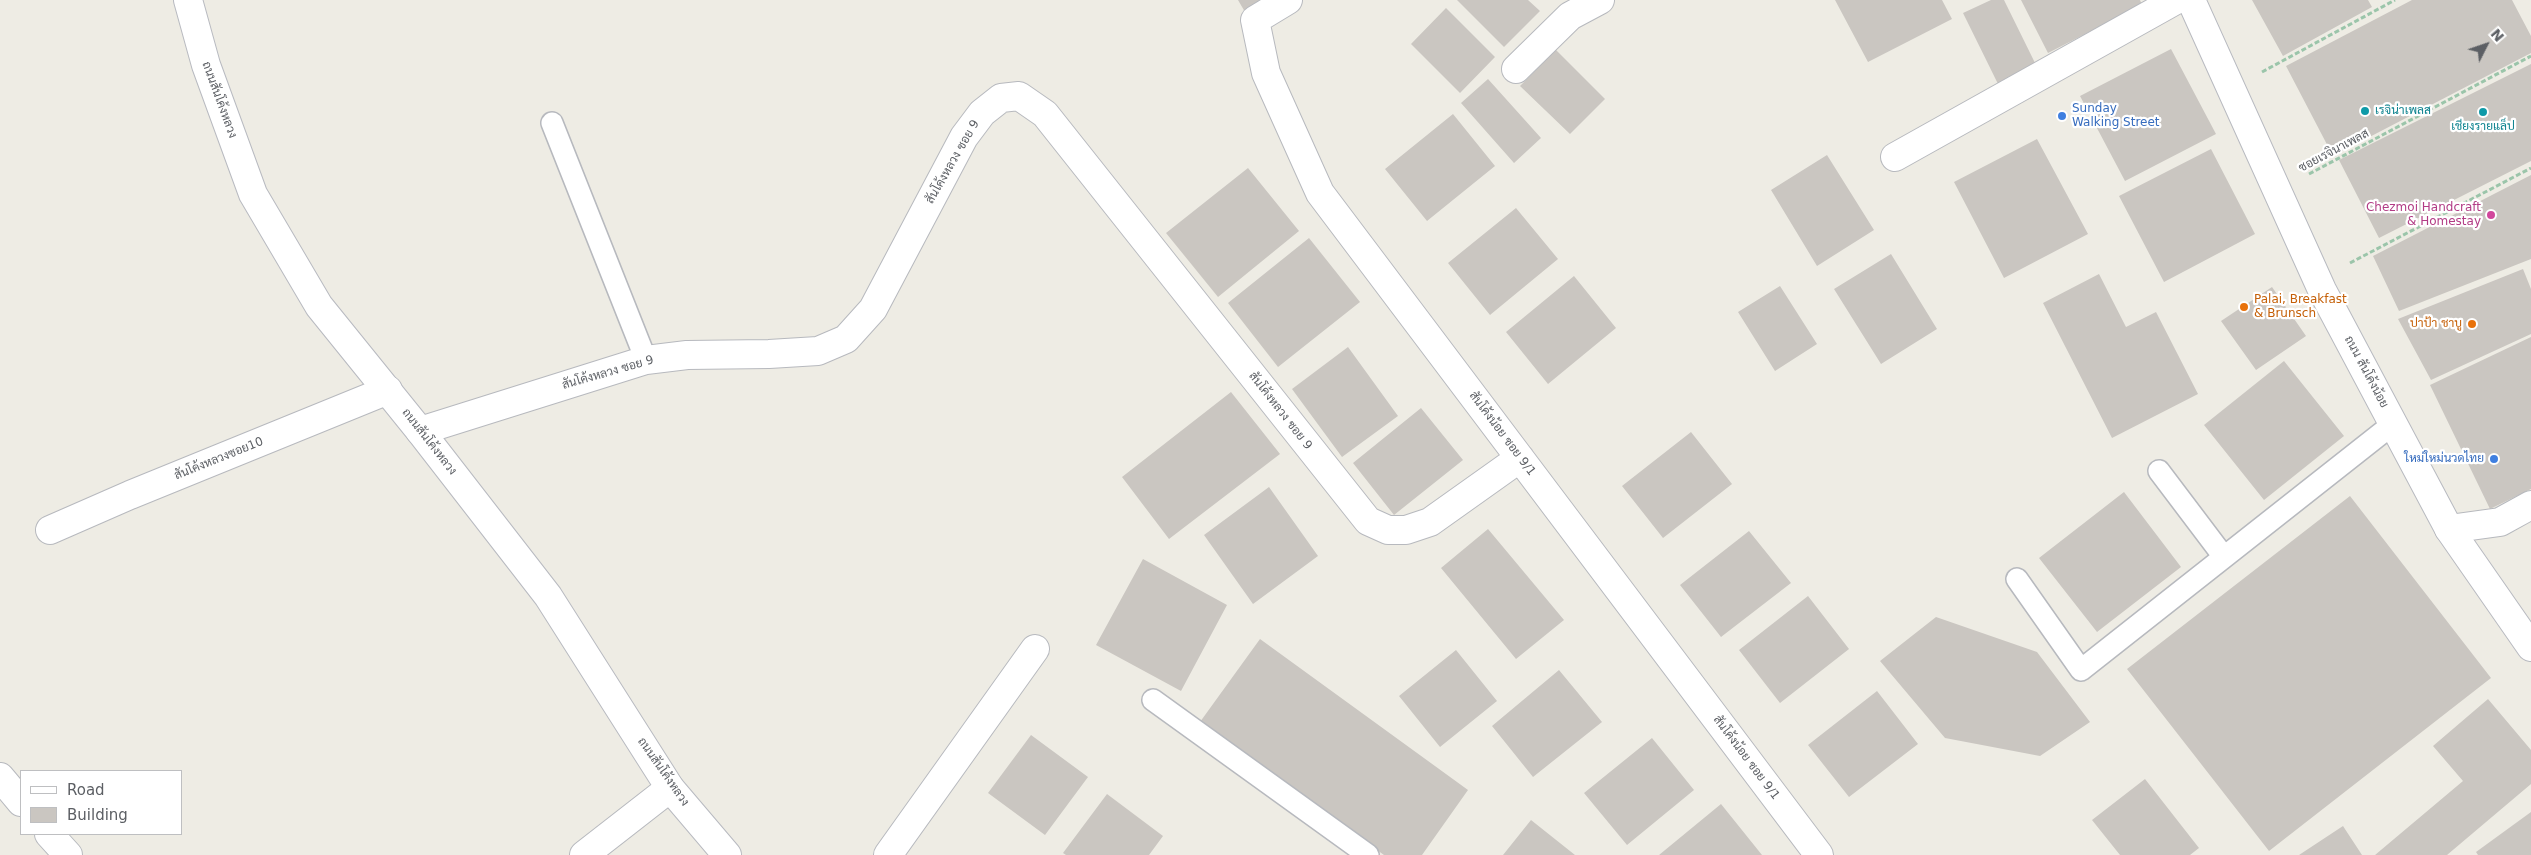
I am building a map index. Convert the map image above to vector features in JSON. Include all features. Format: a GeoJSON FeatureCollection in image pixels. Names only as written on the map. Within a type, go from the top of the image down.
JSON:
{"type":"FeatureCollection","features":[{"type":"Feature","properties":{"kind":"street","name":"ถนนสันโค้งหลวง"},"geometry":{"type":"LineString","coordinates":[[188,0],[206,64],[253,194],[319,306],[420,430],[548,596],[670,788],[727,855]]}},
{"type":"Feature","properties":{"kind":"street","name":"สันโค้งน้อย ซอย 9/1"},"geometry":{"type":"LineString","coordinates":[[1288,0],[1255,20],[1266,73],[1320,193],[1819,855]]}},
{"type":"Feature","properties":{"kind":"street"},"geometry":{"type":"LineString","coordinates":[[1516,69],[1570,16],[1600,0]]}},
{"type":"Feature","properties":{"kind":"street"},"geometry":{"type":"LineString","coordinates":[[1895,157],[2176,0]]}},
{"type":"Feature","properties":{"kind":"street","name":"ถนน สันโค้งน้อย"},"geometry":{"type":"LineString","coordinates":[[2191,0],[2318,280],[2393,424],[2449,529],[2531,647]]}},
{"type":"Feature","properties":{"kind":"street","name":"สันโค้งหลวง ซอย 9"},"geometry":{"type":"LineString","coordinates":[[420,430],[646,360],[687,355],[769,354],[818,351],[846,339],[872,309],[964,137],[982,112],[1001,98],[1019,96],[1045,114],[1368,521],[1388,530],[1406,530],[1430,522],[1520,458]]}},
{"type":"Feature","properties":{"kind":"street","name":"สันโค้งหลวงซอย10"},"geometry":{"type":"LineString","coordinates":[[50,530],[139,491],[388,390]]}},
{"type":"Feature","properties":{"kind":"street"},"geometry":{"type":"LineString","coordinates":[[2449,529],[2500,522],[2531,505]]}},
{"type":"Feature","properties":{"kind":"street"},"geometry":{"type":"LineString","coordinates":[[888,855],[1035,649]]}},
{"type":"Feature","properties":{"kind":"street"},"geometry":{"type":"LineString","coordinates":[[0,777],[20,801]]}},
{"type":"Feature","properties":{"kind":"street"},"geometry":{"type":"LineString","coordinates":[[584,855],[670,788]]}},
{"type":"Feature","properties":{"kind":"street"},"geometry":{"type":"LineString","coordinates":[[50,835],[68,855]]}},
{"type":"Feature","properties":{"kind":"lane"},"geometry":{"type":"LineString","coordinates":[[552,123],[646,360]]}},
{"type":"Feature","properties":{"kind":"lane"},"geometry":{"type":"LineString","coordinates":[[2016,579],[2081,670],[2393,424]]}},
{"type":"Feature","properties":{"kind":"lane"},"geometry":{"type":"LineString","coordinates":[[2159,472],[2224,557]]}},
{"type":"Feature","properties":{"kind":"lane"},"geometry":{"type":"LineString","coordinates":[[1152,700],[1368,855]]}},
{"type":"Feature","properties":{"kind":"path"},"geometry":{"type":"LineString","coordinates":[[2231,88],[2395,0]]}},
{"type":"Feature","properties":{"kind":"path","name":"ซอยเรจินาเพลส"},"geometry":{"type":"LineString","coordinates":[[2278,192],[2531,56]]}},
{"type":"Feature","properties":{"kind":"path"},"geometry":{"type":"LineString","coordinates":[[2318,280],[2531,168]]}},
{"type":"Feature","properties":{"kind":"building"},"geometry":{"type":"Polygon","coordinates":[[[1238,0],[1266,0],[1245,12],[1238,0]]]}},
{"type":"Feature","properties":{"kind":"building"},"geometry":{"type":"Polygon","coordinates":[[[1457,0],[1528,0],[1540,11],[1504,47],[1457,0]]]}},
{"type":"Feature","properties":{"kind":"building"},"geometry":{"type":"Polygon","coordinates":[[[1835,0],[1942,0],[1952,19],[1868,62],[1835,0]]]}},
{"type":"Feature","properties":{"kind":"building"},"geometry":{"type":"Polygon","coordinates":[[[1991,0],[2004,0],[2037,67],[1999,86],[1963,13],[1991,0]]]}},
{"type":"Feature","properties":{"kind":"building"},"geometry":{"type":"Polygon","coordinates":[[[2021,0],[2140,0],[2142,5],[2048,53],[2021,0]]]}},
{"type":"Feature","properties":{"kind":"building"},"geometry":{"type":"Polygon","coordinates":[[[2252,0],[2368,0],[2372,7],[2283,56],[2252,0]]]}},
{"type":"Feature","properties":{"kind":"building","name":"เรจิน่าเพลส"},"geometry":{"type":"Polygon","coordinates":[[[2412,0],[2512,0],[2531,36],[2531,53],[2333,156],[2286,66],[2412,0]]]}},
{"type":"Feature","properties":{"kind":"building"},"geometry":{"type":"Polygon","coordinates":[[[1446,8],[1495,57],[1460,93],[1411,44],[1446,8]]]}},
{"type":"Feature","properties":{"kind":"building"},"geometry":{"type":"Polygon","coordinates":[[[2171,49],[2216,134],[2125,181],[2080,96],[2171,49]]]}},
{"type":"Feature","properties":{"kind":"building"},"geometry":{"type":"Polygon","coordinates":[[[1556,50],[1605,99],[1570,134],[1520,86],[1556,50]]]}},
{"type":"Feature","properties":{"kind":"building","name":"เชียงรายแล็ป"},"geometry":{"type":"Polygon","coordinates":[[[2531,64],[2531,161],[2379,238],[2339,160],[2531,64]]]}},
{"type":"Feature","properties":{"kind":"building"},"geometry":{"type":"Polygon","coordinates":[[[1488,79],[1541,138],[1514,163],[1461,103],[1488,79]]]}},
{"type":"Feature","properties":{"kind":"building"},"geometry":{"type":"Polygon","coordinates":[[[1453,114],[1495,166],[1427,221],[1385,169],[1453,114]]]}},
{"type":"Feature","properties":{"kind":"building"},"geometry":{"type":"Polygon","coordinates":[[[2037,139],[2088,234],[2004,278],[1954,182],[2037,139]]]}},
{"type":"Feature","properties":{"kind":"building"},"geometry":{"type":"Polygon","coordinates":[[[2211,149],[2255,234],[2164,282],[2119,196],[2211,149]]]}},
{"type":"Feature","properties":{"kind":"building"},"geometry":{"type":"Polygon","coordinates":[[[1827,155],[1874,230],[1817,266],[1771,190],[1827,155]]]}},
{"type":"Feature","properties":{"kind":"building"},"geometry":{"type":"Polygon","coordinates":[[[1248,168],[1299,231],[1218,297],[1166,233],[1248,168]]]}},
{"type":"Feature","properties":{"kind":"building","name":"Chezmoi Handcraft & Homestay"},"geometry":{"type":"Polygon","coordinates":[[[2531,175],[2531,259],[2399,311],[2373,256],[2531,175]]]}},
{"type":"Feature","properties":{"kind":"building"},"geometry":{"type":"Polygon","coordinates":[[[1516,208],[1558,259],[1490,315],[1448,263],[1516,208]]]}},
{"type":"Feature","properties":{"kind":"building"},"geometry":{"type":"Polygon","coordinates":[[[1309,238],[1360,302],[1278,367],[1228,303],[1309,238]]]}},
{"type":"Feature","properties":{"kind":"building"},"geometry":{"type":"Polygon","coordinates":[[[1891,254],[1937,329],[1881,364],[1834,289],[1891,254]]]}},
{"type":"Feature","properties":{"kind":"building"},"geometry":{"type":"Polygon","coordinates":[[[2523,269],[2531,289],[2531,334],[2431,380],[2398,319],[2523,269]]]}},
{"type":"Feature","properties":{"kind":"building"},"geometry":{"type":"Polygon","coordinates":[[[2099,274],[2126,327],[2156,312],[2198,394],[2112,438],[2043,303],[2099,274]]]}},
{"type":"Feature","properties":{"kind":"building"},"geometry":{"type":"Polygon","coordinates":[[[1574,276],[1616,328],[1548,384],[1506,332],[1574,276]]]}},
{"type":"Feature","properties":{"kind":"building"},"geometry":{"type":"Polygon","coordinates":[[[1780,286],[1817,344],[1775,371],[1738,312],[1780,286]]]}},
{"type":"Feature","properties":{"kind":"building"},"geometry":{"type":"Polygon","coordinates":[[[2272,287],[2306,336],[2256,370],[2221,321],[2272,287]]]}},
{"type":"Feature","properties":{"kind":"building"},"geometry":{"type":"Polygon","coordinates":[[[2531,337],[2531,489],[2490,509],[2430,385],[2531,337]]]}},
{"type":"Feature","properties":{"kind":"building"},"geometry":{"type":"Polygon","coordinates":[[[1348,347],[1398,416],[1342,457],[1292,389],[1348,347]]]}},
{"type":"Feature","properties":{"kind":"building"},"geometry":{"type":"Polygon","coordinates":[[[2284,361],[2344,436],[2264,500],[2204,425],[2284,361]]]}},
{"type":"Feature","properties":{"kind":"building"},"geometry":{"type":"Polygon","coordinates":[[[1231,392],[1280,454],[1169,539],[1122,477],[1231,392]]]}},
{"type":"Feature","properties":{"kind":"building"},"geometry":{"type":"Polygon","coordinates":[[[1421,408],[1463,460],[1394,515],[1353,463],[1421,408]]]}},
{"type":"Feature","properties":{"kind":"building"},"geometry":{"type":"Polygon","coordinates":[[[1691,432],[1732,484],[1663,538],[1622,486],[1691,432]]]}},
{"type":"Feature","properties":{"kind":"building"},"geometry":{"type":"Polygon","coordinates":[[[1269,487],[1318,556],[1253,604],[1204,535],[1269,487]]]}},
{"type":"Feature","properties":{"kind":"building"},"geometry":{"type":"Polygon","coordinates":[[[2124,492],[2181,567],[2097,632],[2039,558],[2124,492]]]}},
{"type":"Feature","properties":{"kind":"building"},"geometry":{"type":"Polygon","coordinates":[[[2350,496],[2491,678],[2269,851],[2127,669],[2350,496]]]}},
{"type":"Feature","properties":{"kind":"building"},"geometry":{"type":"Polygon","coordinates":[[[1488,529],[1564,620],[1516,659],[1441,568],[1488,529]]]}},
{"type":"Feature","properties":{"kind":"building"},"geometry":{"type":"Polygon","coordinates":[[[1749,531],[1791,583],[1721,637],[1680,585],[1749,531]]]}},
{"type":"Feature","properties":{"kind":"building"},"geometry":{"type":"Polygon","coordinates":[[[1143,559],[1227,605],[1181,691],[1096,645],[1143,559]]]}},
{"type":"Feature","properties":{"kind":"building"},"geometry":{"type":"Polygon","coordinates":[[[1808,596],[1849,649],[1780,703],[1739,650],[1808,596]]]}},
{"type":"Feature","properties":{"kind":"building"},"geometry":{"type":"Polygon","coordinates":[[[1936,617],[2037,652],[2090,722],[2040,756],[1945,738],[1880,661],[1936,617]]]}},
{"type":"Feature","properties":{"kind":"building"},"geometry":{"type":"Polygon","coordinates":[[[1260,639],[1468,790],[1422,855],[1384,855],[1200,722],[1260,639]]]}},
{"type":"Feature","properties":{"kind":"building"},"geometry":{"type":"Polygon","coordinates":[[[1456,650],[1497,701],[1440,747],[1399,696],[1456,650]]]}},
{"type":"Feature","properties":{"kind":"building"},"geometry":{"type":"Polygon","coordinates":[[[1559,670],[1602,722],[1533,777],[1492,726],[1559,670]]]}},
{"type":"Feature","properties":{"kind":"building"},"geometry":{"type":"Polygon","coordinates":[[[1877,691],[1918,744],[1849,797],[1808,745],[1877,691]]]}},
{"type":"Feature","properties":{"kind":"building"},"geometry":{"type":"Polygon","coordinates":[[[2488,699],[2531,750],[2531,784],[2447,855],[2375,855],[2463,781],[2433,746],[2488,699]]]}},
{"type":"Feature","properties":{"kind":"building"},"geometry":{"type":"Polygon","coordinates":[[[1031,735],[1088,777],[1045,835],[988,793],[1031,735]]]}},
{"type":"Feature","properties":{"kind":"building"},"geometry":{"type":"Polygon","coordinates":[[[1652,738],[1694,790],[1627,845],[1584,793],[1652,738]]]}},
{"type":"Feature","properties":{"kind":"building"},"geometry":{"type":"Polygon","coordinates":[[[2145,779],[2199,848],[2190,855],[2120,855],[2092,820],[2145,779]]]}},
{"type":"Feature","properties":{"kind":"building"},"geometry":{"type":"Polygon","coordinates":[[[1107,794],[1163,836],[1149,855],[1066,855],[1063,853],[1107,794]]]}},
{"type":"Feature","properties":{"kind":"building"},"geometry":{"type":"Polygon","coordinates":[[[1721,804],[1762,855],[1659,855],[1721,804]]]}},
{"type":"Feature","properties":{"kind":"building"},"geometry":{"type":"Polygon","coordinates":[[[2531,812],[2531,855],[2478,855],[2476,852],[2531,812]]]}},
{"type":"Feature","properties":{"kind":"building"},"geometry":{"type":"Polygon","coordinates":[[[1531,820],[1575,855],[1503,855],[1531,820]]]}},
{"type":"Feature","properties":{"kind":"building"},"geometry":{"type":"Polygon","coordinates":[[[2343,826],[2362,855],[2299,855],[2343,826]]]}},
{"type":"Feature","properties":{"kind":"place","name":"เรจิน่าเพลส"},"geometry":{"type":"Point","coordinates":[2365,111]}},
{"type":"Feature","properties":{"kind":"place","name":"เชียงรายแล็ป"},"geometry":{"type":"Point","coordinates":[2483,112]}},
{"type":"Feature","properties":{"kind":"place","name":"Sunday Walking Street"},"geometry":{"type":"Point","coordinates":[2062,116]}},
{"type":"Feature","properties":{"kind":"place","name":"Chezmoi Handcraft & Homestay"},"geometry":{"type":"Point","coordinates":[2491,215]}},
{"type":"Feature","properties":{"kind":"place","name":"Palai, Breakfast & Brunsch"},"geometry":{"type":"Point","coordinates":[2244,307]}},
{"type":"Feature","properties":{"kind":"place","name":"ปาป้า ชาบู"},"geometry":{"type":"Point","coordinates":[2472,324]}},
{"type":"Feature","properties":{"kind":"place","name":"ใหม่ใหม่นวดไทย"},"geometry":{"type":"Point","coordinates":[2494,459]}}]}
